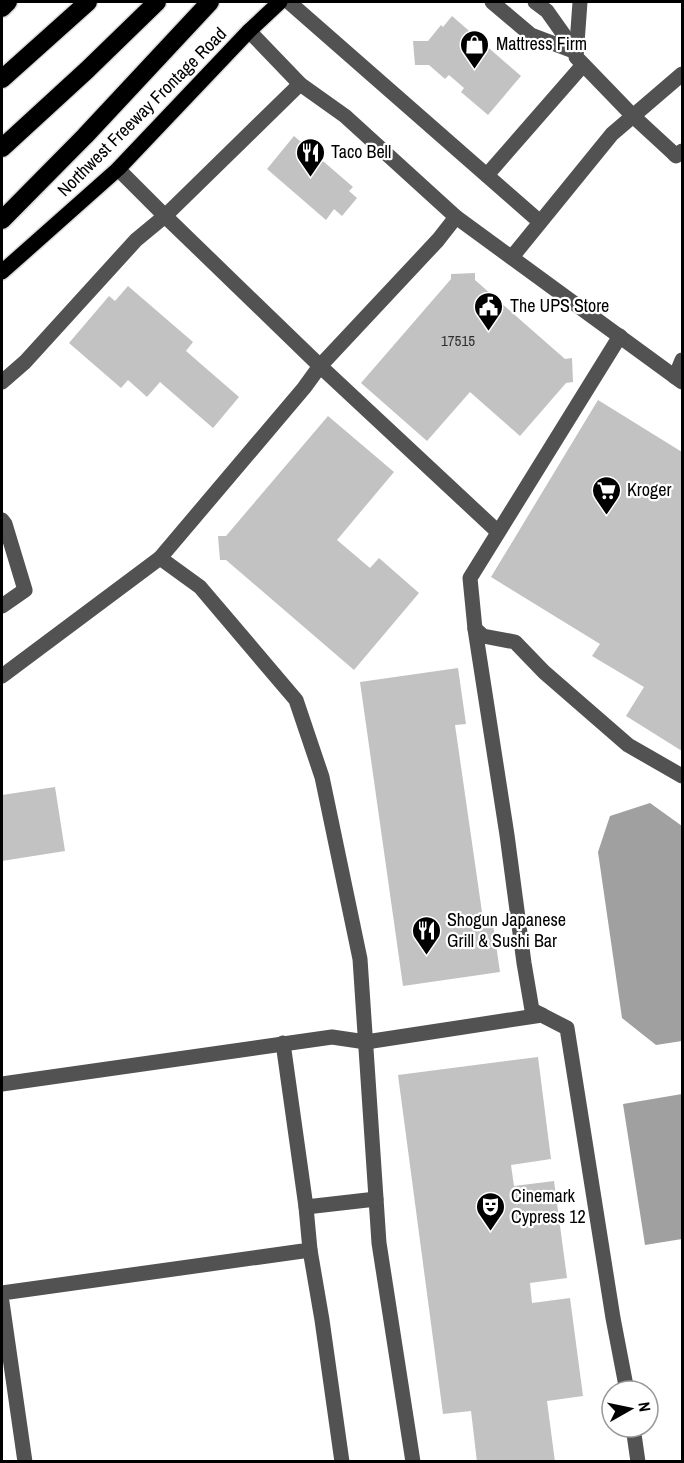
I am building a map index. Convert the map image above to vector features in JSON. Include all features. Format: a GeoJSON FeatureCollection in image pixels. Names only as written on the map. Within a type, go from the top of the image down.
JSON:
{"type":"FeatureCollection","features":[{"type":"Feature","properties":{"kind":"highway"},"geometry":{"type":"LineString","coordinates":[[2,8],[8,2]]}},
{"type":"Feature","properties":{"kind":"highway"},"geometry":{"type":"LineString","coordinates":[[2,79],[88,2]]}},
{"type":"Feature","properties":{"kind":"highway"},"geometry":{"type":"LineString","coordinates":[[2,148],[157,2]]}},
{"type":"Feature","properties":{"kind":"highway"},"geometry":{"type":"LineString","coordinates":[[2,220],[85,136],[210,2]]}},
{"type":"Feature","properties":{"kind":"main road","name":"Northwest Freeway Frontage Road"},"geometry":{"type":"LineString","coordinates":[[2,272],[118,169],[249,31],[280,2]]}},
{"type":"Feature","properties":{"kind":"lane"},"geometry":{"type":"LineString","coordinates":[[289,2],[540,222]]}},
{"type":"Feature","properties":{"kind":"lane"},"geometry":{"type":"LineString","coordinates":[[492,2],[531,35],[580,58]]}},
{"type":"Feature","properties":{"kind":"lane"},"geometry":{"type":"LineString","coordinates":[[535,2],[547,11],[580,58],[633,116],[680,158]]}},
{"type":"Feature","properties":{"kind":"lane"},"geometry":{"type":"LineString","coordinates":[[487,176],[580,58],[580,2]]}},
{"type":"Feature","properties":{"kind":"lane"},"geometry":{"type":"LineString","coordinates":[[249,31],[300,84],[345,116],[456,217],[679,379],[682,360]]}},
{"type":"Feature","properties":{"kind":"lane"},"geometry":{"type":"LineString","coordinates":[[512,257],[612,134],[682,74]]}},
{"type":"Feature","properties":{"kind":"lane"},"geometry":{"type":"LineString","coordinates":[[2,382],[25,362],[136,240],[165,216],[300,84]]}},
{"type":"Feature","properties":{"kind":"lane"},"geometry":{"type":"LineString","coordinates":[[118,169],[320,366],[498,532]]}},
{"type":"Feature","properties":{"kind":"lane"},"geometry":{"type":"LineString","coordinates":[[2,676],[160,558],[320,366],[438,240],[456,217]]}},
{"type":"Feature","properties":{"kind":"lane"},"geometry":{"type":"LineString","coordinates":[[620,336],[470,578],[475,629],[532,1010],[567,1028],[625,1379]]}},
{"type":"Feature","properties":{"kind":"lane"},"geometry":{"type":"LineString","coordinates":[[2,520],[25,590],[2,606]]}},
{"type":"Feature","properties":{"kind":"lane"},"geometry":{"type":"LineString","coordinates":[[160,558],[200,587],[297,700],[322,777],[360,959],[379,1243],[413,1461]]}},
{"type":"Feature","properties":{"kind":"lane"},"geometry":{"type":"LineString","coordinates":[[475,629],[483,636],[515,642],[544,672],[628,745],[682,776]]}},
{"type":"Feature","properties":{"kind":"lane"},"geometry":{"type":"LineString","coordinates":[[2,1084],[283,1043],[332,1037],[366,1042],[542,1015]]}},
{"type":"Feature","properties":{"kind":"lane"},"geometry":{"type":"LineString","coordinates":[[283,1043],[310,1250],[342,1461]]}},
{"type":"Feature","properties":{"kind":"lane"},"geometry":{"type":"LineString","coordinates":[[306,1207],[376,1199]]}},
{"type":"Feature","properties":{"kind":"lane"},"geometry":{"type":"LineString","coordinates":[[2,1293],[310,1250]]}},
{"type":"Feature","properties":{"kind":"lane"},"geometry":{"type":"LineString","coordinates":[[2,1302],[25,1461]]}},
{"type":"Feature","properties":{"kind":"lane"},"geometry":{"type":"LineString","coordinates":[[635,1439],[638,1461]]}},
{"type":"Feature","properties":{"kind":"shaded area"},"geometry":{"type":"Polygon","coordinates":[[[650,803],[682,826],[682,1041],[656,1045],[622,1018],[598,852],[610,816],[650,803]]]}},
{"type":"Feature","properties":{"kind":"shaded area"},"geometry":{"type":"Polygon","coordinates":[[[682,1094],[682,1239],[645,1245],[623,1104],[682,1094]]]}},
{"type":"Feature","properties":{"kind":"building","name":"Mattress Firm"},"geometry":{"type":"Polygon","coordinates":[[[452,16],[521,76],[488,115],[461,92],[464,88],[449,75],[445,79],[429,65],[415,65],[413,41],[428,41],[452,16]]]}},
{"type":"Feature","properties":{"kind":"building","name":"Taco Bell"},"geometry":{"type":"Polygon","coordinates":[[[294,136],[353,187],[349,191],[357,198],[342,216],[334,209],[326,220],[267,169],[294,136]]]}},
{"type":"Feature","properties":{"kind":"building"},"geometry":{"type":"Polygon","coordinates":[[[475,273],[475,280],[565,359],[572,358],[573,382],[566,383],[520,436],[470,392],[427,441],[361,383],[451,279],[451,274],[475,273]]]}},
{"type":"Feature","properties":{"kind":"building"},"geometry":{"type":"Polygon","coordinates":[[[128,286],[193,342],[186,351],[239,397],[213,428],[160,382],[147,397],[128,380],[121,388],[69,343],[109,296],[115,301],[128,286]]]}},
{"type":"Feature","properties":{"kind":"building","name":"Kroger"},"geometry":{"type":"Polygon","coordinates":[[[598,400],[682,452],[682,751],[626,716],[644,687],[592,656],[600,644],[491,577],[598,400]]]}},
{"type":"Feature","properties":{"kind":"building"},"geometry":{"type":"Polygon","coordinates":[[[328,416],[394,472],[337,540],[370,568],[379,558],[419,593],[354,670],[226,560],[220,560],[218,536],[226,536],[328,416]]]}},
{"type":"Feature","properties":{"kind":"building"},"geometry":{"type":"Polygon","coordinates":[[[458,668],[466,724],[455,725],[483,919],[492,917],[500,972],[403,986],[360,682],[458,668]]]}},
{"type":"Feature","properties":{"kind":"building"},"geometry":{"type":"Polygon","coordinates":[[[55,787],[65,851],[2,861],[2,795],[55,787]]]}},
{"type":"Feature","properties":{"kind":"building","name":"Cinemark Cypress 12"},"geometry":{"type":"Polygon","coordinates":[[[538,1057],[551,1159],[511,1165],[514,1186],[554,1181],[567,1278],[530,1283],[532,1303],[570,1298],[583,1396],[547,1401],[555,1462],[477,1462],[471,1411],[443,1414],[398,1075],[538,1057]]]}},
{"type":"Feature","properties":{"kind":"place","name":"Mattress Firm"},"geometry":{"type":"Point","coordinates":[475,70]}},
{"type":"Feature","properties":{"kind":"place","name":"Taco Bell"},"geometry":{"type":"Point","coordinates":[310,178]}},
{"type":"Feature","properties":{"kind":"place","name":"The UPS Store"},"geometry":{"type":"Point","coordinates":[489,332]}},
{"type":"Feature","properties":{"kind":"place","name":"Kroger"},"geometry":{"type":"Point","coordinates":[606,516]}},
{"type":"Feature","properties":{"kind":"place","name":"Shogun Japanese Grill & Sushi Bar"},"geometry":{"type":"Point","coordinates":[426,956]}},
{"type":"Feature","properties":{"kind":"place","name":"Cinemark Cypress 12"},"geometry":{"type":"Point","coordinates":[490,1232]}}]}
